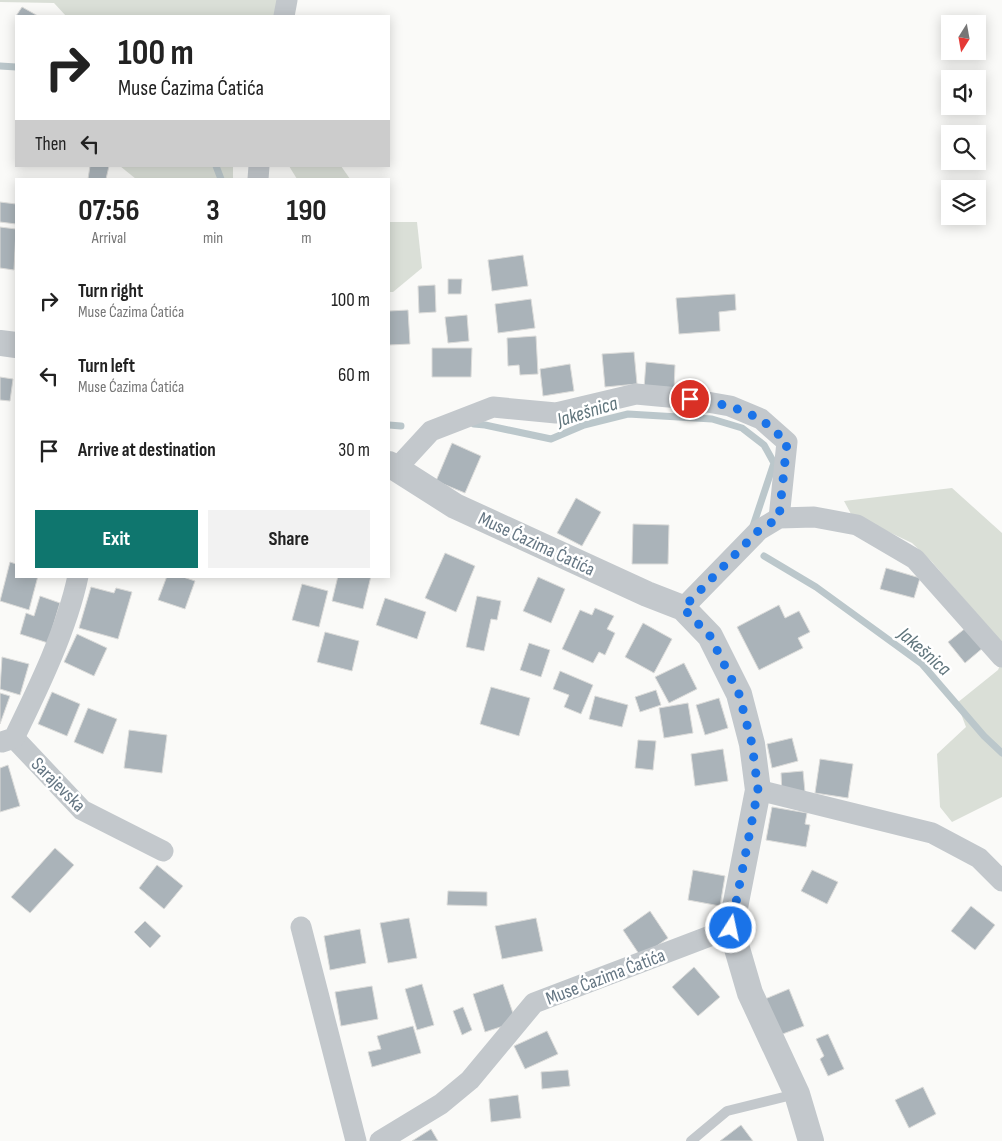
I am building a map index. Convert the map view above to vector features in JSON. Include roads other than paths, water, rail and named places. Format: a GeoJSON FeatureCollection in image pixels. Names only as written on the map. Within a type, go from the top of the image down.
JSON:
{"type":"FeatureCollection","features":[{"type":"Feature","properties":{"kind":"street"},"geometry":{"type":"LineString","coordinates":[[284,15],[287,0]]}},
{"type":"Feature","properties":{"kind":"street"},"geometry":{"type":"LineString","coordinates":[[0,344],[15,345]]}},
{"type":"Feature","properties":{"kind":"street","name":"Muse Ćazima Ćatića"},"geometry":{"type":"LineString","coordinates":[[779,518],[787,442],[761,419],[730,406],[690,399],[636,394],[556,413],[493,407],[430,431],[393,466],[455,506],[647,594],[683,608],[710,636],[739,694],[752,744],[758,790],[731,928],[750,993],[796,1094],[811,1141]]}},
{"type":"Feature","properties":{"kind":"street"},"geometry":{"type":"LineString","coordinates":[[683,608],[759,530],[779,518],[814,517],[857,525],[916,559],[1002,657]]}},
{"type":"Feature","properties":{"kind":"street","name":"Sarajevska"},"geometry":{"type":"LineString","coordinates":[[78,578],[74,594],[35,695],[7,740],[82,810],[163,851]]}},
{"type":"Feature","properties":{"kind":"street"},"geometry":{"type":"LineString","coordinates":[[758,790],[932,833],[979,858],[1002,882]]}},
{"type":"Feature","properties":{"kind":"street"},"geometry":{"type":"LineString","coordinates":[[301,927],[356,1141]]}},
{"type":"Feature","properties":{"kind":"street","name":"Muse Ćazima Ćatića"},"geometry":{"type":"LineString","coordinates":[[380,1141],[441,1104],[470,1080],[534,1003],[731,928]]}},
{"type":"Feature","properties":{"kind":"lane"},"geometry":{"type":"LineString","coordinates":[[691,1141],[727,1112],[796,1094]]}},
{"type":"Feature","properties":{"kind":"waterway","name":"Jakešnica"},"geometry":{"type":"LineString","coordinates":[[0,66],[15,67]]}},
{"type":"Feature","properties":{"kind":"waterway","name":"Jakešnica"},"geometry":{"type":"LineString","coordinates":[[216,167],[221,178]]}},
{"type":"Feature","properties":{"kind":"waterway","name":"Jakešnica"},"geometry":{"type":"LineString","coordinates":[[474,424],[551,439],[584,425],[628,414],[712,419],[742,428],[764,445],[774,463],[752,529]]}},
{"type":"Feature","properties":{"kind":"waterway","name":"Jakešnica"},"geometry":{"type":"LineString","coordinates":[[390,425],[401,426]]}},
{"type":"Feature","properties":{"kind":"waterway","name":"Jakešnica"},"geometry":{"type":"LineString","coordinates":[[764,556],[816,587],[922,664],[984,736],[1002,753]]}}]}
